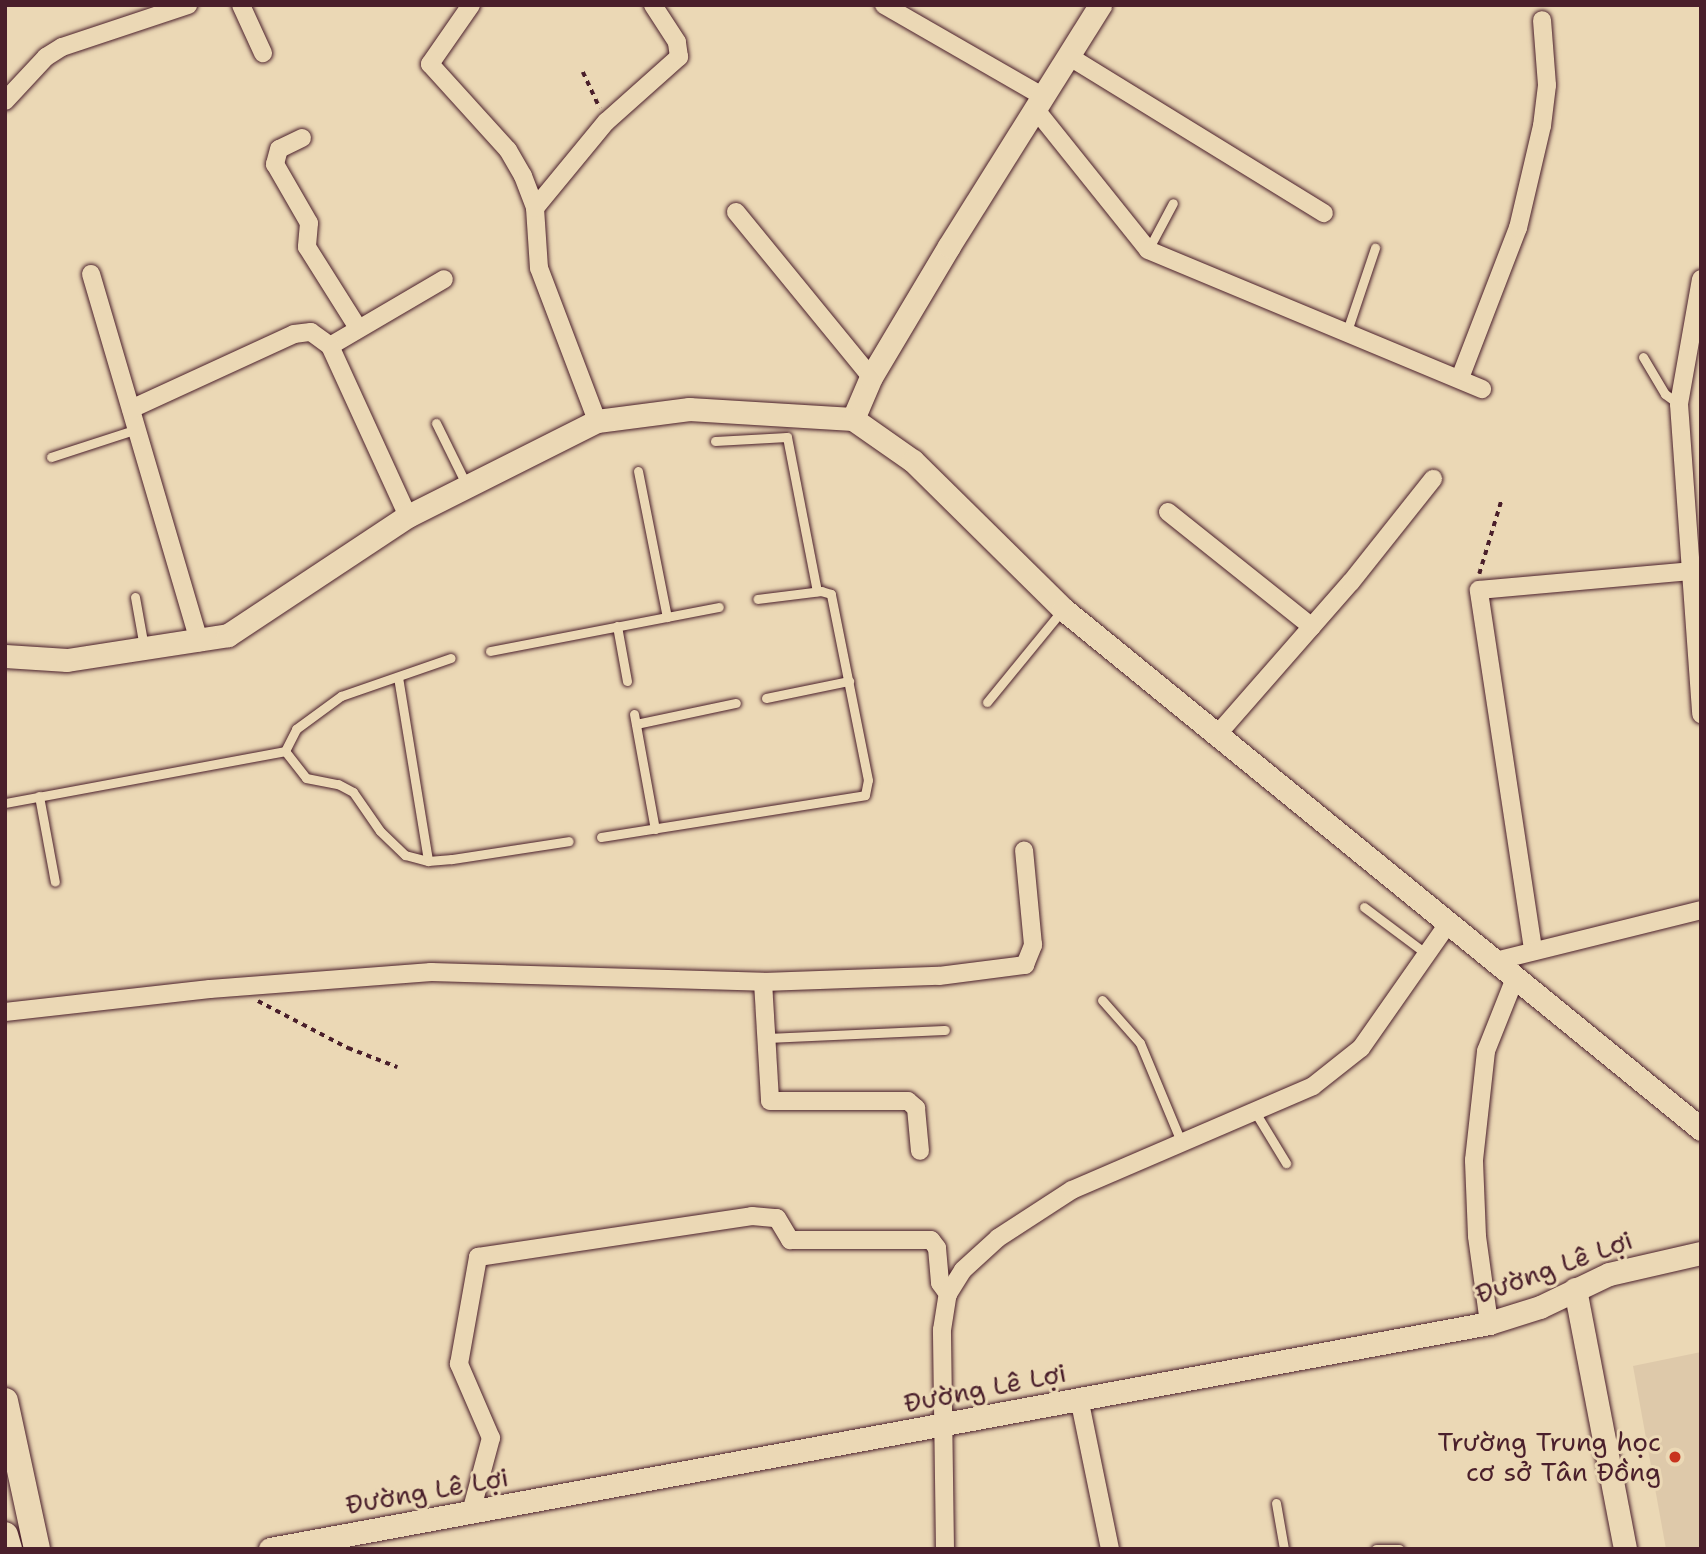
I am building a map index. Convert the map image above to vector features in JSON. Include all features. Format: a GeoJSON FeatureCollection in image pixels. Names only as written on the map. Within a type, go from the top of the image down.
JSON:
{"type":"FeatureCollection","features":[{"type":"Feature","properties":{"kind":"main road"},"geometry":{"type":"LineString","coordinates":[[5,1401],[37,1549]]}},
{"type":"Feature","properties":{"kind":"main road"},"geometry":{"type":"LineString","coordinates":[[5,1535],[9,1549]]}},
{"type":"Feature","properties":{"kind":"street"},"geometry":{"type":"LineString","coordinates":[[5,101],[46,57],[62,47],[188,5]]}},
{"type":"Feature","properties":{"kind":"street"},"geometry":{"type":"LineString","coordinates":[[241,5],[263,53]]}},
{"type":"Feature","properties":{"kind":"street"},"geometry":{"type":"LineString","coordinates":[[471,5],[430,64],[508,150],[535,208],[539,268],[597,421]]}},
{"type":"Feature","properties":{"kind":"street"},"geometry":{"type":"LineString","coordinates":[[535,208],[606,122],[679,57],[677,42],[653,5]]}},
{"type":"Feature","properties":{"kind":"street"},"geometry":{"type":"LineString","coordinates":[[884,5],[1040,103],[1148,250],[1204,276],[1347,331],[1482,389]]}},
{"type":"Feature","properties":{"kind":"street"},"geometry":{"type":"LineString","coordinates":[[853,419],[871,377],[1100,5]]}},
{"type":"Feature","properties":{"kind":"street"},"geometry":{"type":"LineString","coordinates":[[1460,378],[1518,228],[1542,126],[1547,85],[1542,20]]}},
{"type":"Feature","properties":{"kind":"street"},"geometry":{"type":"LineString","coordinates":[[1070,57],[1324,213]]}},
{"type":"Feature","properties":{"kind":"street"},"geometry":{"type":"LineString","coordinates":[[302,138],[279,149],[275,164],[309,223],[307,247],[358,328]]}},
{"type":"Feature","properties":{"kind":"street"},"geometry":{"type":"LineString","coordinates":[[737,212],[871,377]]}},
{"type":"Feature","properties":{"kind":"street"},"geometry":{"type":"LineString","coordinates":[[91,274],[199,642]]}},
{"type":"Feature","properties":{"kind":"street"},"geometry":{"type":"LineString","coordinates":[[330,346],[444,279]]}},
{"type":"Feature","properties":{"kind":"street"},"geometry":{"type":"LineString","coordinates":[[1701,279],[1679,404],[1696,570],[1701,714]]}},
{"type":"Feature","properties":{"kind":"street"},"geometry":{"type":"LineString","coordinates":[[131,409],[303,331],[318,335],[330,346],[408,516]]}},
{"type":"Feature","properties":{"kind":"street"},"geometry":{"type":"LineString","coordinates":[[5,656],[67,660],[199,642],[244,626],[408,516],[466,484],[597,421],[689,409],[853,419],[913,461],[1063,609],[1447,925],[1701,1129]]}},
{"type":"Feature","properties":{"kind":"street"},"geometry":{"type":"LineString","coordinates":[[1216,736],[1312,627],[1433,479]]}},
{"type":"Feature","properties":{"kind":"street"},"geometry":{"type":"LineString","coordinates":[[1168,512],[1312,627]]}},
{"type":"Feature","properties":{"kind":"street"},"geometry":{"type":"LineString","coordinates":[[1533,950],[1479,590],[1696,570]]}},
{"type":"Feature","properties":{"kind":"street"},"geometry":{"type":"LineString","coordinates":[[5,1012],[241,987],[431,972],[763,982],[939,976],[1025,965],[1032,945],[1024,850]]}},
{"type":"Feature","properties":{"kind":"street"},"geometry":{"type":"LineString","coordinates":[[1495,961],[1701,910]]}},
{"type":"Feature","properties":{"kind":"street"},"geometry":{"type":"LineString","coordinates":[[945,1549],[946,1424],[942,1330],[948,1294],[963,1270],[998,1238],[1072,1190],[1313,1086],[1361,1048],[1447,925]]}},
{"type":"Feature","properties":{"kind":"street"},"geometry":{"type":"LineString","coordinates":[[1489,1323],[1477,1236],[1474,1160],[1486,1051],[1515,978]]}},
{"type":"Feature","properties":{"kind":"street"},"geometry":{"type":"LineString","coordinates":[[763,982],[770,1101],[908,1101],[916,1108],[920,1151]]}},
{"type":"Feature","properties":{"kind":"street"},"geometry":{"type":"LineString","coordinates":[[471,1512],[491,1438],[458,1364],[478,1257],[752,1216],[777,1218],[790,1240],[931,1240],[937,1248],[940,1283],[948,1294]]}},
{"type":"Feature","properties":{"kind":"street","name":"Đường Lê Lợi"},"geometry":{"type":"LineString","coordinates":[[270,1549],[1489,1323],[1540,1307],[1609,1273],[1701,1253]]}},
{"type":"Feature","properties":{"kind":"street"},"geometry":{"type":"LineString","coordinates":[[1575,1289],[1625,1549]]}},
{"type":"Feature","properties":{"kind":"street"},"geometry":{"type":"LineString","coordinates":[[1079,1398],[1110,1549]]}},
{"type":"Feature","properties":{"kind":"lane"},"geometry":{"type":"LineString","coordinates":[[1148,250],[1173,203]]}},
{"type":"Feature","properties":{"kind":"lane"},"geometry":{"type":"LineString","coordinates":[[1347,331],[1375,248]]}},
{"type":"Feature","properties":{"kind":"lane"},"geometry":{"type":"LineString","coordinates":[[1643,357],[1665,394],[1679,404]]}},
{"type":"Feature","properties":{"kind":"lane"},"geometry":{"type":"LineString","coordinates":[[436,423],[466,484]]}},
{"type":"Feature","properties":{"kind":"lane"},"geometry":{"type":"LineString","coordinates":[[51,457],[137,429]]}},
{"type":"Feature","properties":{"kind":"lane"},"geometry":{"type":"LineString","coordinates":[[715,441],[788,437],[817,591]]}},
{"type":"Feature","properties":{"kind":"lane"},"geometry":{"type":"LineString","coordinates":[[638,471],[667,617]]}},
{"type":"Feature","properties":{"kind":"lane"},"geometry":{"type":"LineString","coordinates":[[601,836],[865,794],[868,780],[835,603],[831,594],[817,591],[757,599]]}},
{"type":"Feature","properties":{"kind":"lane"},"geometry":{"type":"LineString","coordinates":[[135,597],[144,649]]}},
{"type":"Feature","properties":{"kind":"lane"},"geometry":{"type":"LineString","coordinates":[[490,651],[719,607]]}},
{"type":"Feature","properties":{"kind":"lane"},"geometry":{"type":"LineString","coordinates":[[987,702],[1063,609]]}},
{"type":"Feature","properties":{"kind":"lane"},"geometry":{"type":"LineString","coordinates":[[617,626],[627,681]]}},
{"type":"Feature","properties":{"kind":"lane"},"geometry":{"type":"LineString","coordinates":[[285,751],[296,729],[341,696],[451,659]]}},
{"type":"Feature","properties":{"kind":"lane"},"geometry":{"type":"LineString","coordinates":[[398,677],[428,861]]}},
{"type":"Feature","properties":{"kind":"lane"},"geometry":{"type":"LineString","coordinates":[[766,698],[849,681]]}},
{"type":"Feature","properties":{"kind":"lane"},"geometry":{"type":"LineString","coordinates":[[655,829],[635,719],[736,704]]}},
{"type":"Feature","properties":{"kind":"lane"},"geometry":{"type":"LineString","coordinates":[[5,803],[285,751]]}},
{"type":"Feature","properties":{"kind":"lane"},"geometry":{"type":"LineString","coordinates":[[285,751],[306,778],[338,784],[353,792],[380,831],[405,855],[428,861],[569,841]]}},
{"type":"Feature","properties":{"kind":"lane"},"geometry":{"type":"LineString","coordinates":[[39,796],[55,882]]}},
{"type":"Feature","properties":{"kind":"lane"},"geometry":{"type":"LineString","coordinates":[[1364,907],[1427,955]]}},
{"type":"Feature","properties":{"kind":"lane"},"geometry":{"type":"LineString","coordinates":[[1102,1000],[1140,1043],[1182,1144]]}},
{"type":"Feature","properties":{"kind":"lane"},"geometry":{"type":"LineString","coordinates":[[766,1038],[945,1030]]}},
{"type":"Feature","properties":{"kind":"lane"},"geometry":{"type":"LineString","coordinates":[[1255,1112],[1286,1163]]}},
{"type":"Feature","properties":{"kind":"lane"},"geometry":{"type":"LineString","coordinates":[[1276,1503],[1284,1549]]}},
{"type":"Feature","properties":{"kind":"lane"},"geometry":{"type":"LineString","coordinates":[[1376,1549],[1399,1549]]}},
{"type":"Feature","properties":{"kind":"path"},"geometry":{"type":"LineString","coordinates":[[583,72],[606,122]]}},
{"type":"Feature","properties":{"kind":"path"},"geometry":{"type":"LineString","coordinates":[[1479,590],[1478,571],[1502,498]]}},
{"type":"Feature","properties":{"kind":"path"},"geometry":{"type":"LineString","coordinates":[[241,987],[267,1008],[397,1067]]}},
{"type":"Feature","properties":{"kind":"shaded area","name":"Trường Trung học cơ sở Tân Đồng"},"geometry":{"type":"Polygon","coordinates":[[[1701,1352],[1701,1549],[1666,1549],[1633,1366],[1701,1352]]]}},
{"type":"Feature","properties":{"kind":"place","name":"Trường Trung học cơ sở Tân Đồng"},"geometry":{"type":"Point","coordinates":[1675,1457]}}]}
